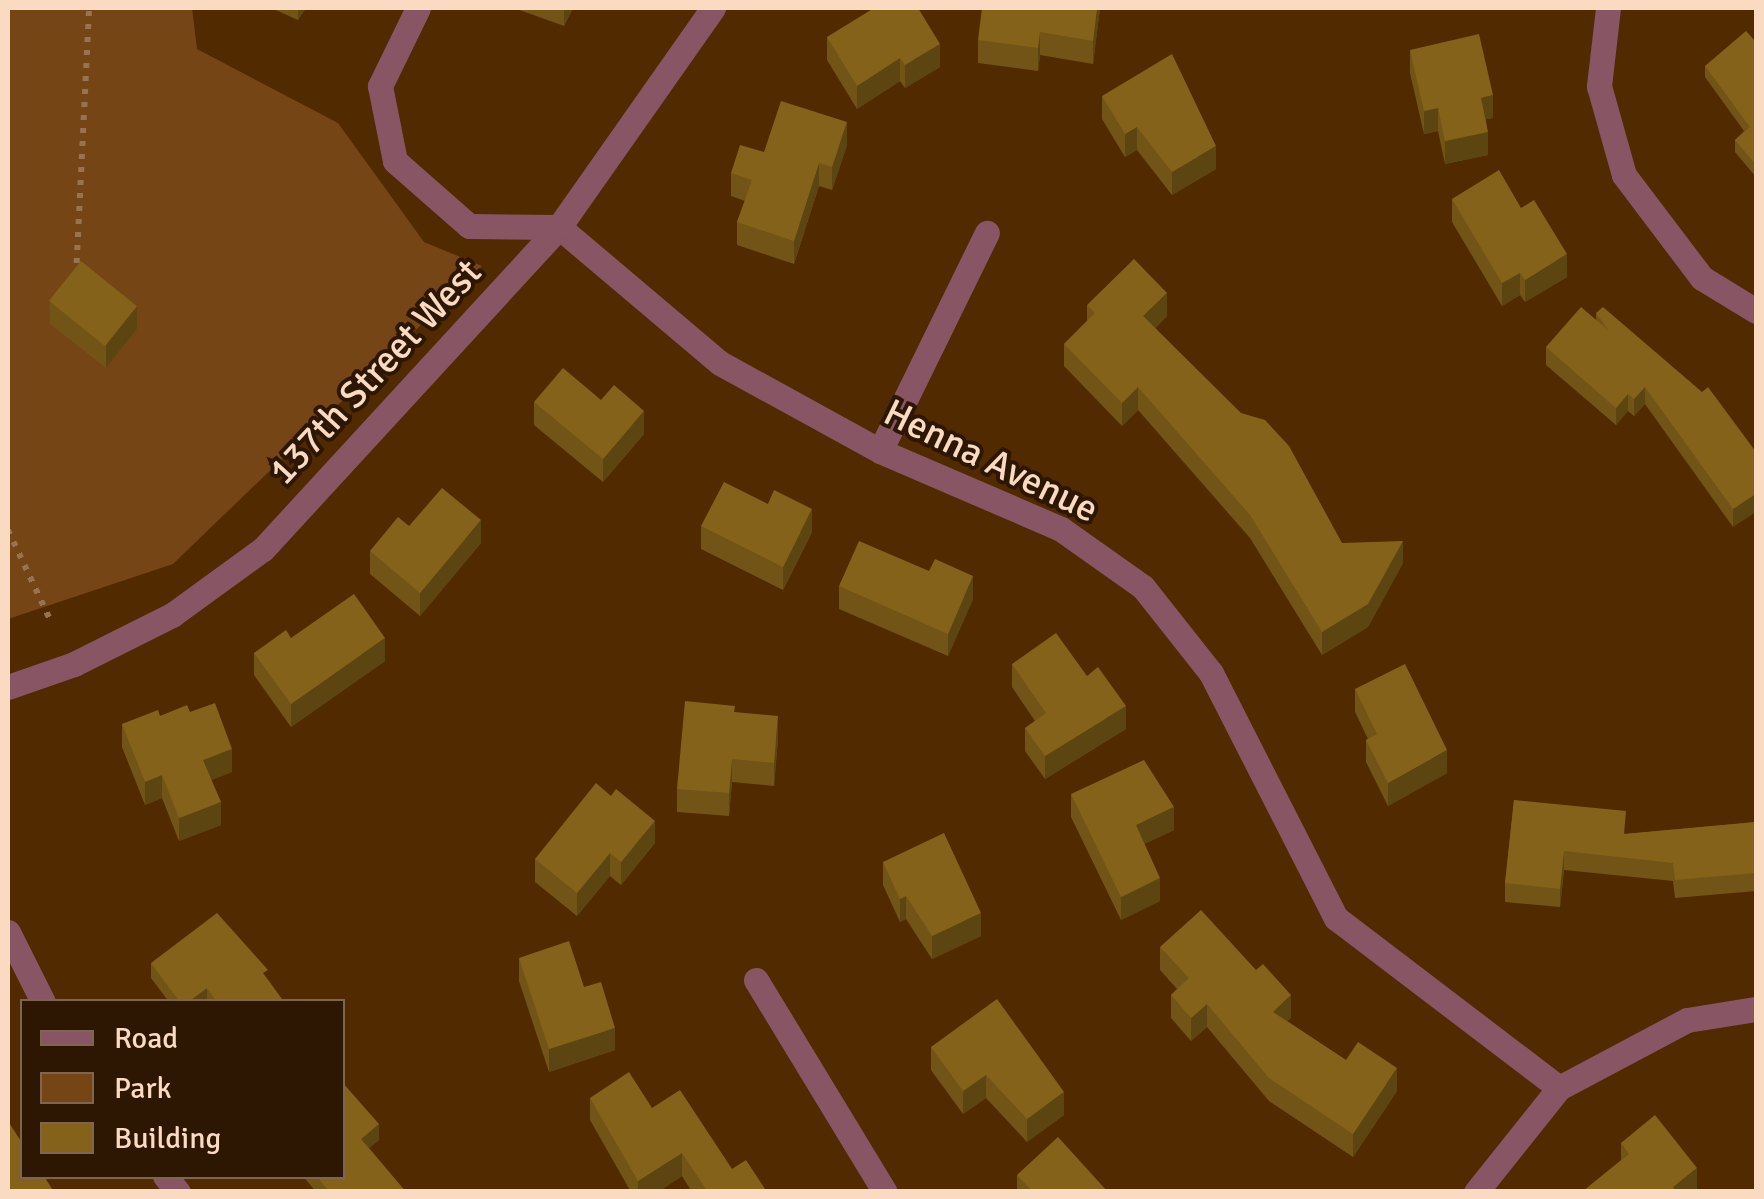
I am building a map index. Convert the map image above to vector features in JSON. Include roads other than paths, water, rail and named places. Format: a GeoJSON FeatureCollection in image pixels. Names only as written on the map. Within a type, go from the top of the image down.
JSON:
{"type":"FeatureCollection","features":[{"type":"Feature","properties":{"kind":"street"},"geometry":{"type":"LineString","coordinates":[[418,8],[380,86],[394,161],[468,226],[559,227]]}},
{"type":"Feature","properties":{"kind":"street","name":"137th Street West"},"geometry":{"type":"LineString","coordinates":[[8,687],[74,664],[172,616],[263,549],[559,227],[713,8]]}},
{"type":"Feature","properties":{"kind":"street"},"geometry":{"type":"LineString","coordinates":[[1608,8],[1599,86],[1624,174],[1702,278],[1756,311]]}},
{"type":"Feature","properties":{"kind":"street","name":"Henna Avenue"},"geometry":{"type":"LineString","coordinates":[[559,227],[720,363],[880,451],[1061,529],[1143,587],[1212,673],[1336,918],[1559,1088]]}},
{"type":"Feature","properties":{"kind":"street"},"geometry":{"type":"LineString","coordinates":[[880,451],[987,233]]}},
{"type":"Feature","properties":{"kind":"street"},"geometry":{"type":"LineString","coordinates":[[8,932],[42,999]]}},
{"type":"Feature","properties":{"kind":"street"},"geometry":{"type":"LineString","coordinates":[[756,980],[885,1192]]}},
{"type":"Feature","properties":{"kind":"street"},"geometry":{"type":"LineString","coordinates":[[1476,1192],[1559,1088],[1686,1020],[1756,1009]]}}]}
